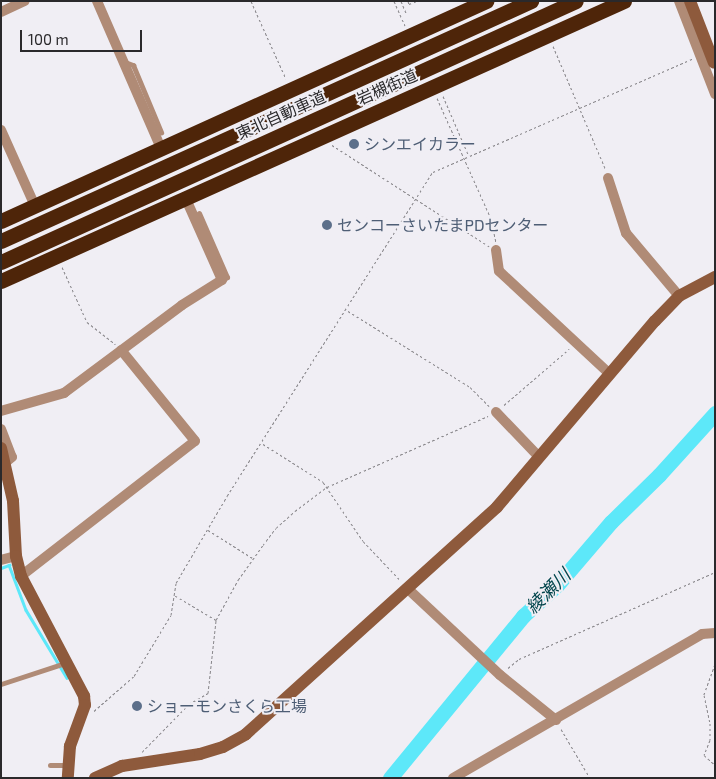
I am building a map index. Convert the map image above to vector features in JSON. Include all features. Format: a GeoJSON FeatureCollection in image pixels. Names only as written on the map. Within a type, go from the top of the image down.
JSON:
{"type":"FeatureCollection","features":[{"type":"Feature","properties":{"kind":"highway"},"geometry":{"type":"LineString","coordinates":[[1,221],[486,1]]}},
{"type":"Feature","properties":{"kind":"highway","name":"東北自動車道"},"geometry":{"type":"LineString","coordinates":[[1,241],[532,1]]}},
{"type":"Feature","properties":{"kind":"highway","name":"東北自動車道"},"geometry":{"type":"LineString","coordinates":[[1,262],[576,1]]}},
{"type":"Feature","properties":{"kind":"highway","name":"岩槻街道"},"geometry":{"type":"LineString","coordinates":[[1,281],[315,139],[437,90],[547,34],[624,1]]}},
{"type":"Feature","properties":{"kind":"street"},"geometry":{"type":"LineString","coordinates":[[1,12],[25,1]]}},
{"type":"Feature","properties":{"kind":"street"},"geometry":{"type":"LineString","coordinates":[[97,1],[161,148]]}},
{"type":"Feature","properties":{"kind":"street"},"geometry":{"type":"LineString","coordinates":[[679,1],[715,94]]}},
{"type":"Feature","properties":{"kind":"street"},"geometry":{"type":"LineString","coordinates":[[690,1],[714,64]]}},
{"type":"Feature","properties":{"kind":"street"},"geometry":{"type":"LineString","coordinates":[[1,130],[35,206]]}},
{"type":"Feature","properties":{"kind":"street"},"geometry":{"type":"LineString","coordinates":[[608,178],[626,233],[679,296]]}},
{"type":"Feature","properties":{"kind":"street"},"geometry":{"type":"LineString","coordinates":[[1,410],[64,393],[222,280],[185,197]]}},
{"type":"Feature","properties":{"kind":"street"},"geometry":{"type":"LineString","coordinates":[[496,250],[499,271],[575,344],[610,374]]}},
{"type":"Feature","properties":{"kind":"street"},"geometry":{"type":"LineString","coordinates":[[95,778],[138,762],[200,754],[224,747],[246,734],[497,506],[679,296],[715,277]]}},
{"type":"Feature","properties":{"kind":"street"},"geometry":{"type":"LineString","coordinates":[[21,576],[195,441],[122,350]]}},
{"type":"Feature","properties":{"kind":"street"},"geometry":{"type":"LineString","coordinates":[[496,412],[540,457]]}},
{"type":"Feature","properties":{"kind":"street"},"geometry":{"type":"LineString","coordinates":[[1,429],[12,457],[6,462]]}},
{"type":"Feature","properties":{"kind":"street"},"geometry":{"type":"LineString","coordinates":[[1,448],[6,462],[13,501],[16,556],[21,576],[81,686],[85,705],[70,746],[68,771]]}},
{"type":"Feature","properties":{"kind":"street"},"geometry":{"type":"LineString","coordinates":[[1,475],[13,501]]}},
{"type":"Feature","properties":{"kind":"street"},"geometry":{"type":"LineString","coordinates":[[1,560],[16,556]]}},
{"type":"Feature","properties":{"kind":"street"},"geometry":{"type":"LineString","coordinates":[[407,588],[500,676],[556,720]]}},
{"type":"Feature","properties":{"kind":"street"},"geometry":{"type":"LineString","coordinates":[[453,778],[702,634],[715,633]]}},
{"type":"Feature","properties":{"kind":"lane"},"geometry":{"type":"LineString","coordinates":[[125,62],[133,65],[161,132]]}},
{"type":"Feature","properties":{"kind":"lane"},"geometry":{"type":"LineString","coordinates":[[199,212],[227,277],[222,280]]}},
{"type":"Feature","properties":{"kind":"lane"},"geometry":{"type":"LineString","coordinates":[[1,684],[68,662]]}},
{"type":"Feature","properties":{"kind":"lane"},"geometry":{"type":"LineString","coordinates":[[50,765],[68,771]]}},
{"type":"Feature","properties":{"kind":"path"},"geometry":{"type":"LineString","coordinates":[[251,1],[290,89]]}},
{"type":"Feature","properties":{"kind":"path"},"geometry":{"type":"LineString","coordinates":[[394,1],[410,36]]}},
{"type":"Feature","properties":{"kind":"path"},"geometry":{"type":"LineString","coordinates":[[401,1],[406,12]]}},
{"type":"Feature","properties":{"kind":"path"},"geometry":{"type":"LineString","coordinates":[[408,1],[409,4],[417,1]]}},
{"type":"Feature","properties":{"kind":"path"},"geometry":{"type":"LineString","coordinates":[[547,34],[580,106],[608,178]]}},
{"type":"Feature","properties":{"kind":"path"},"geometry":{"type":"LineString","coordinates":[[85,705],[95,712],[134,676],[171,615],[176,583],[432,172],[462,156],[700,55]]}},
{"type":"Feature","properties":{"kind":"path"},"geometry":{"type":"LineString","coordinates":[[437,90],[468,154]]}},
{"type":"Feature","properties":{"kind":"path"},"geometry":{"type":"LineString","coordinates":[[437,90],[462,156],[491,219],[496,250]]}},
{"type":"Feature","properties":{"kind":"path"},"geometry":{"type":"LineString","coordinates":[[315,139],[331,144],[496,250]]}},
{"type":"Feature","properties":{"kind":"path"},"geometry":{"type":"LineString","coordinates":[[56,255],[88,322],[122,350]]}},
{"type":"Feature","properties":{"kind":"path"},"geometry":{"type":"LineString","coordinates":[[347,311],[470,387],[496,412]]}},
{"type":"Feature","properties":{"kind":"path"},"geometry":{"type":"LineString","coordinates":[[138,762],[140,754],[189,704],[208,693],[216,620],[238,580],[276,528],[327,488],[496,412],[575,344]]}},
{"type":"Feature","properties":{"kind":"path"},"geometry":{"type":"LineString","coordinates":[[262,444],[323,482],[363,541],[407,588]]}},
{"type":"Feature","properties":{"kind":"path"},"geometry":{"type":"LineString","coordinates":[[208,530],[255,559]]}},
{"type":"Feature","properties":{"kind":"path"},"geometry":{"type":"LineString","coordinates":[[500,676],[519,659],[715,572]]}},
{"type":"Feature","properties":{"kind":"path"},"geometry":{"type":"LineString","coordinates":[[174,595],[216,620]]}},
{"type":"Feature","properties":{"kind":"path"},"geometry":{"type":"LineString","coordinates":[[715,664],[704,694],[710,724],[710,740],[704,755],[715,765]]}},
{"type":"Feature","properties":{"kind":"path"},"geometry":{"type":"LineString","coordinates":[[556,720],[590,778]]}},
{"type":"Feature","properties":{"kind":"waterway","name":"綾瀬川"},"geometry":{"type":"LineString","coordinates":[[390,778],[523,616],[557,585],[611,522],[659,475],[715,413]]}},
{"type":"Feature","properties":{"kind":"waterway"},"geometry":{"type":"LineString","coordinates":[[1,568],[9,565],[26,610],[67,678]]}},
{"type":"Feature","properties":{"kind":"place","name":"シンエイカラー"},"geometry":{"type":"Point","coordinates":[354,144]}},
{"type":"Feature","properties":{"kind":"place","name":"センコーさいたまPDセンター"},"geometry":{"type":"Point","coordinates":[327,225]}},
{"type":"Feature","properties":{"kind":"place","name":"ショーモンさくら工場"},"geometry":{"type":"Point","coordinates":[137,706]}}]}
